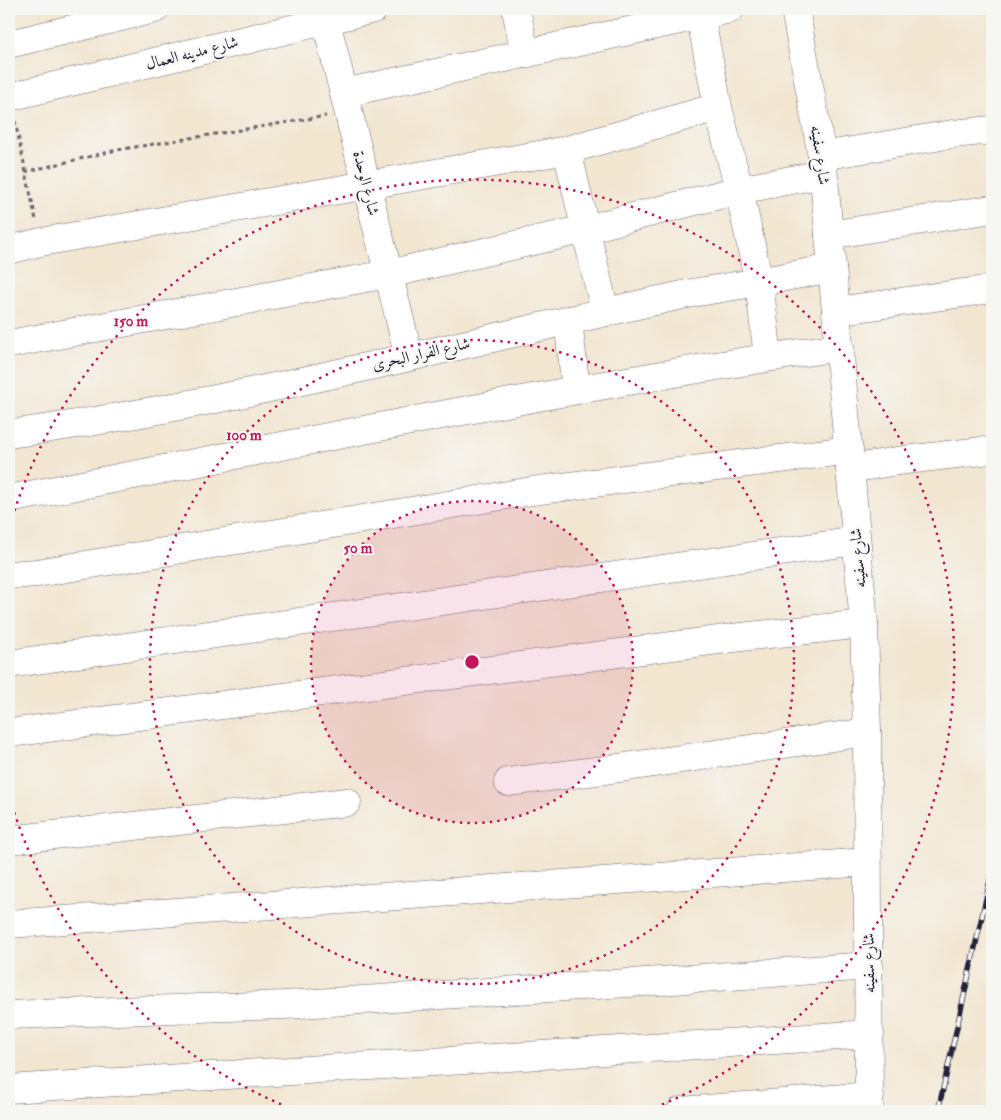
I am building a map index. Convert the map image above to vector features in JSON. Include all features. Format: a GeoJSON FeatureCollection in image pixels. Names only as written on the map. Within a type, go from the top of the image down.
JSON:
{"type":"FeatureCollection","features":[{"type":"Feature","properties":{"kind":"street"},"geometry":{"type":"LineString","coordinates":[[9,44],[155,9]]}},
{"type":"Feature","properties":{"kind":"street","name":"شارع مدينه العمال"},"geometry":{"type":"LineString","coordinates":[[9,97],[325,15],[374,9]]}},
{"type":"Feature","properties":{"kind":"street"},"geometry":{"type":"LineString","coordinates":[[516,9],[525,54]]}},
{"type":"Feature","properties":{"kind":"street"},"geometry":{"type":"LineString","coordinates":[[346,103],[525,54],[700,12],[730,9]]}},
{"type":"Feature","properties":{"kind":"street","name":"شارع سفينه"},"geometry":{"type":"LineString","coordinates":[[794,9],[822,165],[864,624],[867,732],[870,1104]]}},
{"type":"Feature","properties":{"kind":"street"},"geometry":{"type":"LineString","coordinates":[[700,12],[718,108],[739,190],[759,282],[768,357]]}},
{"type":"Feature","properties":{"kind":"street","name":"شارع الوحدة"},"geometry":{"type":"LineString","coordinates":[[325,15],[409,357]]}},
{"type":"Feature","properties":{"kind":"street"},"geometry":{"type":"LineString","coordinates":[[9,250],[41,242],[566,150],[718,108]]}},
{"type":"Feature","properties":{"kind":"street"},"geometry":{"type":"LineString","coordinates":[[9,344],[388,274],[586,229],[739,190],[822,165],[953,134],[992,130]]}},
{"type":"Feature","properties":{"kind":"street"},"geometry":{"type":"LineString","coordinates":[[566,150],[605,312]]}},
{"type":"Feature","properties":{"kind":"street"},"geometry":{"type":"LineString","coordinates":[[829,235],[992,209]]}},
{"type":"Feature","properties":{"kind":"street","name":"شارع الفرار البحرى"},"geometry":{"type":"LineString","coordinates":[[9,434],[186,406],[692,293],[832,268]]}},
{"type":"Feature","properties":{"kind":"street"},"geometry":{"type":"LineString","coordinates":[[836,311],[992,288]]}},
{"type":"Feature","properties":{"kind":"street"},"geometry":{"type":"LineString","coordinates":[[568,320],[576,390]]}},
{"type":"Feature","properties":{"kind":"street"},"geometry":{"type":"LineString","coordinates":[[9,499],[576,390],[768,357],[840,347]]}},
{"type":"Feature","properties":{"kind":"street"},"geometry":{"type":"LineString","coordinates":[[9,575],[37,573],[532,491],[850,460],[897,461],[982,451]]}},
{"type":"Feature","properties":{"kind":"street"},"geometry":{"type":"LineString","coordinates":[[9,664],[856,541]]}},
{"type":"Feature","properties":{"kind":"street"},"geometry":{"type":"LineString","coordinates":[[9,733],[721,640],[864,624]]}},
{"type":"Feature","properties":{"kind":"street"},"geometry":{"type":"LineString","coordinates":[[508,782],[867,732]]}},
{"type":"Feature","properties":{"kind":"street"},"geometry":{"type":"LineString","coordinates":[[9,840],[347,802]]}},
{"type":"Feature","properties":{"kind":"street"},"geometry":{"type":"LineString","coordinates":[[9,924],[867,862]]}},
{"type":"Feature","properties":{"kind":"street"},"geometry":{"type":"LineString","coordinates":[[9,1015],[304,1003],[869,966]]}},
{"type":"Feature","properties":{"kind":"street"},"geometry":{"type":"LineString","coordinates":[[9,1089],[870,1034]]}},
{"type":"Feature","properties":{"kind":"street"},"geometry":{"type":"LineString","coordinates":[[681,1111],[870,1104]]}},
{"type":"Feature","properties":{"kind":"path"},"geometry":{"type":"LineString","coordinates":[[9,97],[41,242]]}},
{"type":"Feature","properties":{"kind":"path"},"geometry":{"type":"LineString","coordinates":[[25,172],[117,150],[346,103]]}},
{"type":"Feature","properties":{"kind":"railway"},"geometry":{"type":"LineString","coordinates":[[938,1111],[992,872]]}}]}
